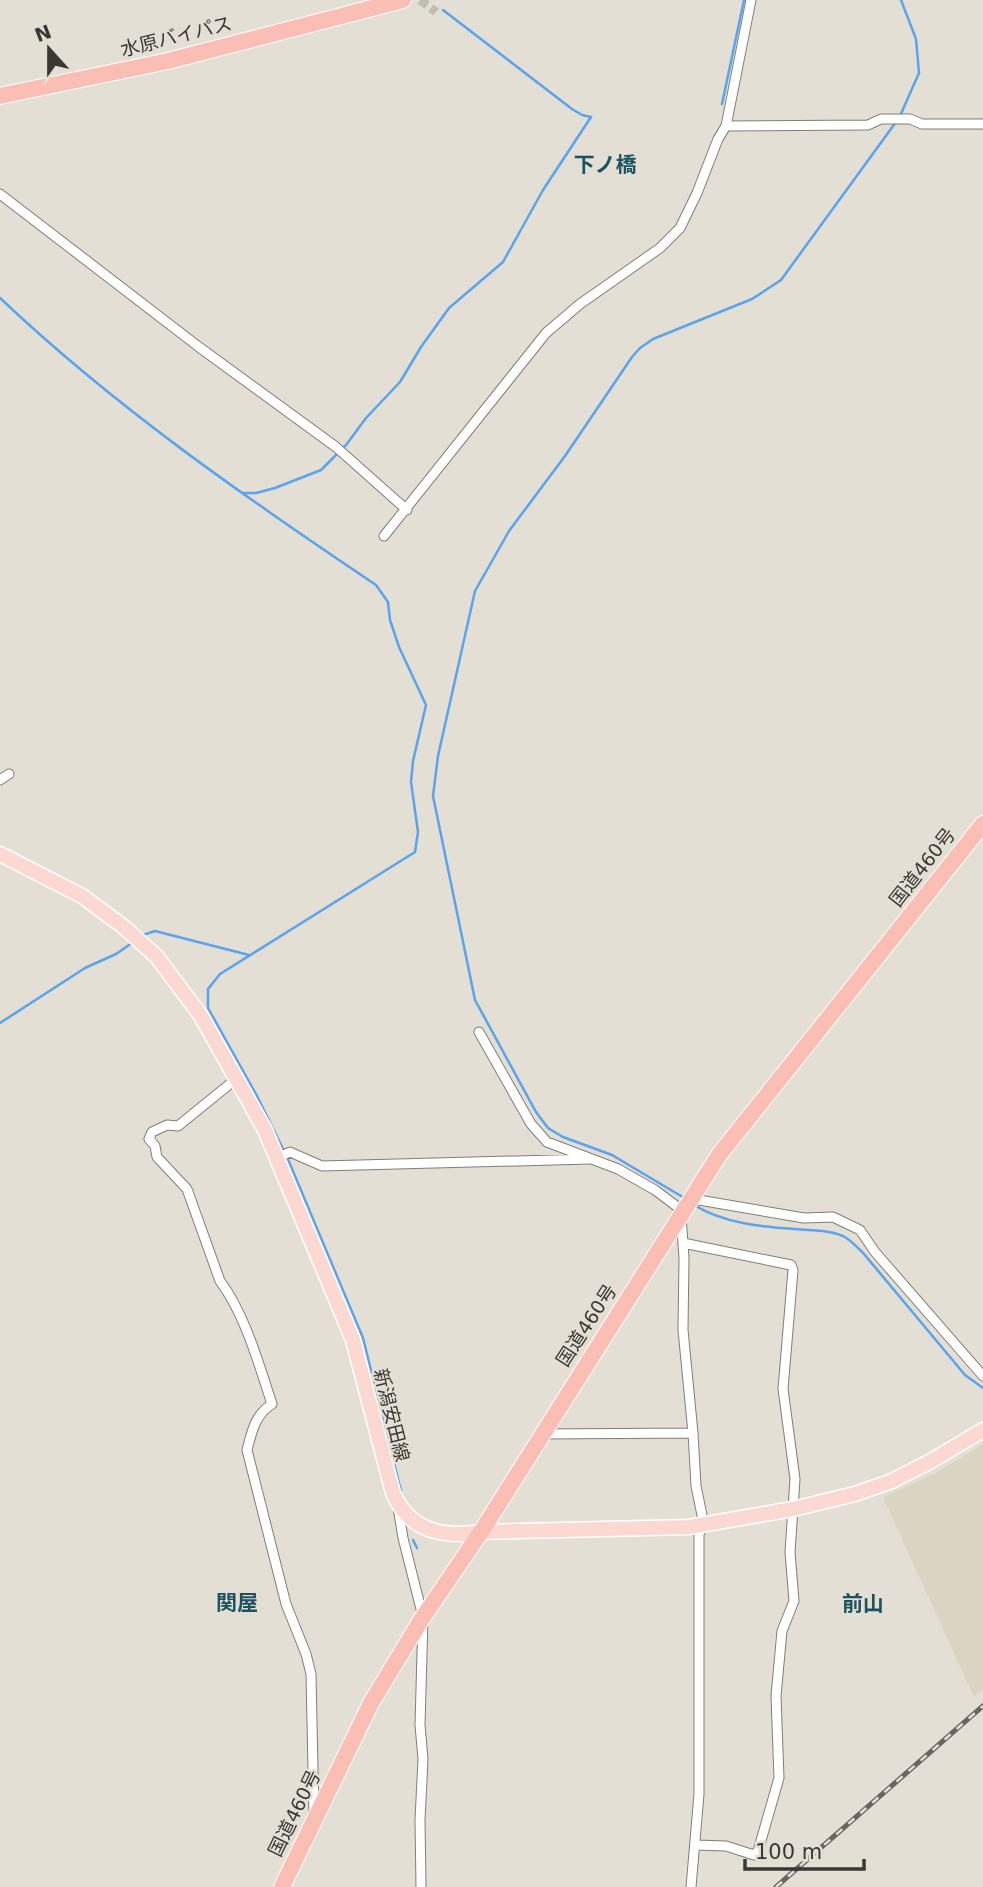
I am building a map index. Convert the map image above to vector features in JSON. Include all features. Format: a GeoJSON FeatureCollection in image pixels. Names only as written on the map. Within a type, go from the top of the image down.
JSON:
{"type":"FeatureCollection","features":[{"type":"Feature","properties":{"kind":"highway","name":"水原バイパス"},"geometry":{"type":"LineString","coordinates":[[0,96],[167,61],[402,0]]}},
{"type":"Feature","properties":{"kind":"highway","name":"国道460号"},"geometry":{"type":"LineString","coordinates":[[282,1887],[370,1703],[719,1155],[983,824]]}},
{"type":"Feature","properties":{"kind":"main road","name":"新潟安田線"},"geometry":{"type":"LineString","coordinates":[[0,854],[82,896],[125,928],[157,957],[195,1006],[277,1158],[353,1340],[398,1505]]}},
{"type":"Feature","properties":{"kind":"main road"},"geometry":{"type":"LineString","coordinates":[[398,1505],[405,1515],[427,1529],[464,1535],[481,1532],[658,1530],[704,1525],[793,1509],[855,1494],[892,1481],[983,1430]]}},
{"type":"Feature","properties":{"kind":"street"},"geometry":{"type":"LineString","coordinates":[[384,536],[546,333],[569,312],[660,248],[680,228],[726,125],[751,0]]}},
{"type":"Feature","properties":{"kind":"street"},"geometry":{"type":"LineString","coordinates":[[726,125],[868,125],[881,119],[905,119],[922,124],[983,124]]}},
{"type":"Feature","properties":{"kind":"street"},"geometry":{"type":"LineString","coordinates":[[0,194],[199,347],[336,447],[407,510]]}},
{"type":"Feature","properties":{"kind":"street"},"geometry":{"type":"LineString","coordinates":[[479,1032],[531,1124],[547,1142],[618,1169],[655,1189],[679,1208],[804,1218],[833,1217],[848,1223],[864,1235],[875,1252],[983,1376]]}},
{"type":"Feature","properties":{"kind":"street"},"geometry":{"type":"LineString","coordinates":[[236,1079],[190,1119],[178,1126],[167,1125],[152,1132],[149,1139],[155,1146],[157,1157],[187,1189],[220,1281],[228,1291],[251,1343],[272,1404],[261,1410],[252,1427],[247,1450],[286,1604],[311,1674],[314,1818]]}},
{"type":"Feature","properties":{"kind":"street"},"geometry":{"type":"LineString","coordinates":[[277,1158],[290,1152],[323,1166],[591,1159]]}},
{"type":"Feature","properties":{"kind":"street"},"geometry":{"type":"LineString","coordinates":[[687,1208],[682,1243],[683,1330],[696,1486],[704,1525],[699,1534],[699,1794],[691,1887]]}},
{"type":"Feature","properties":{"kind":"street"},"geometry":{"type":"LineString","coordinates":[[682,1243],[791,1265],[793,1270],[783,1389],[795,1479],[790,1552],[794,1601],[782,1631],[776,1696],[779,1779],[758,1851],[754,1855],[726,1846],[695,1845]]}},
{"type":"Feature","properties":{"kind":"street"},"geometry":{"type":"LineString","coordinates":[[541,1434],[693,1433]]}},
{"type":"Feature","properties":{"kind":"street"},"geometry":{"type":"LineString","coordinates":[[398,1505],[402,1538],[423,1617],[420,1725],[423,1759],[421,1887]]}},
{"type":"Feature","properties":{"kind":"shaded area"},"geometry":{"type":"Polygon","coordinates":[[[983,1444],[983,1689],[974,1697],[883,1497],[936,1473],[983,1444]]]}},
{"type":"Feature","properties":{"kind":"waterway"},"geometry":{"type":"LineString","coordinates":[[722,104],[744,0]]}},
{"type":"Feature","properties":{"kind":"waterway"},"geometry":{"type":"LineString","coordinates":[[900,116],[919,73],[916,39],[901,0]]}},
{"type":"Feature","properties":{"kind":"waterway"},"geometry":{"type":"LineString","coordinates":[[242,493],[275,488],[321,470],[346,445],[366,418],[400,382],[449,308],[503,262],[543,190],[591,117],[572,109],[443,10]]}},
{"type":"Feature","properties":{"kind":"waterway"},"geometry":{"type":"LineString","coordinates":[[686,1199],[612,1155],[563,1137],[548,1128],[536,1112],[475,1000],[433,796],[438,756],[475,591],[509,531],[565,456],[632,357],[653,339],[752,299],[781,280],[896,122]]}},
{"type":"Feature","properties":{"kind":"waterway"},"geometry":{"type":"LineString","coordinates":[[0,298],[135,414],[230,484],[376,585],[388,602],[390,620],[399,647],[426,705],[411,782],[418,832],[415,852],[220,974],[208,989],[208,1008],[284,1151]]}},
{"type":"Feature","properties":{"kind":"waterway"},"geometry":{"type":"LineString","coordinates":[[143,935],[155,931],[249,955]]}},
{"type":"Feature","properties":{"kind":"waterway"},"geometry":{"type":"LineString","coordinates":[[0,1023],[85,968],[116,954],[132,943]]}},
{"type":"Feature","properties":{"kind":"waterway"},"geometry":{"type":"LineString","coordinates":[[287,1157],[363,1338],[401,1491]]}},
{"type":"Feature","properties":{"kind":"waterway"},"geometry":{"type":"LineString","coordinates":[[694,1205],[717,1216],[743,1223],[825,1231],[846,1238],[864,1254],[965,1375],[983,1388]]}},
{"type":"Feature","properties":{"kind":"waterway"},"geometry":{"type":"LineString","coordinates":[[413,1540],[417,1548]]}},
{"type":"Feature","properties":{"kind":"tunnel"},"geometry":{"type":"LineString","coordinates":[[420,0],[436,12]]}},
{"type":"Feature","properties":{"kind":"railway"},"geometry":{"type":"LineString","coordinates":[[776,1887],[983,1706]]}},
{"type":"Feature","properties":{"kind":"district","name":"下ノ橋"},"geometry":{"type":"Point","coordinates":[605,165]}},
{"type":"Feature","properties":{"kind":"district","name":"関屋"},"geometry":{"type":"Point","coordinates":[237,1603]}},
{"type":"Feature","properties":{"kind":"district","name":"前山"},"geometry":{"type":"Point","coordinates":[863,1604]}}]}
